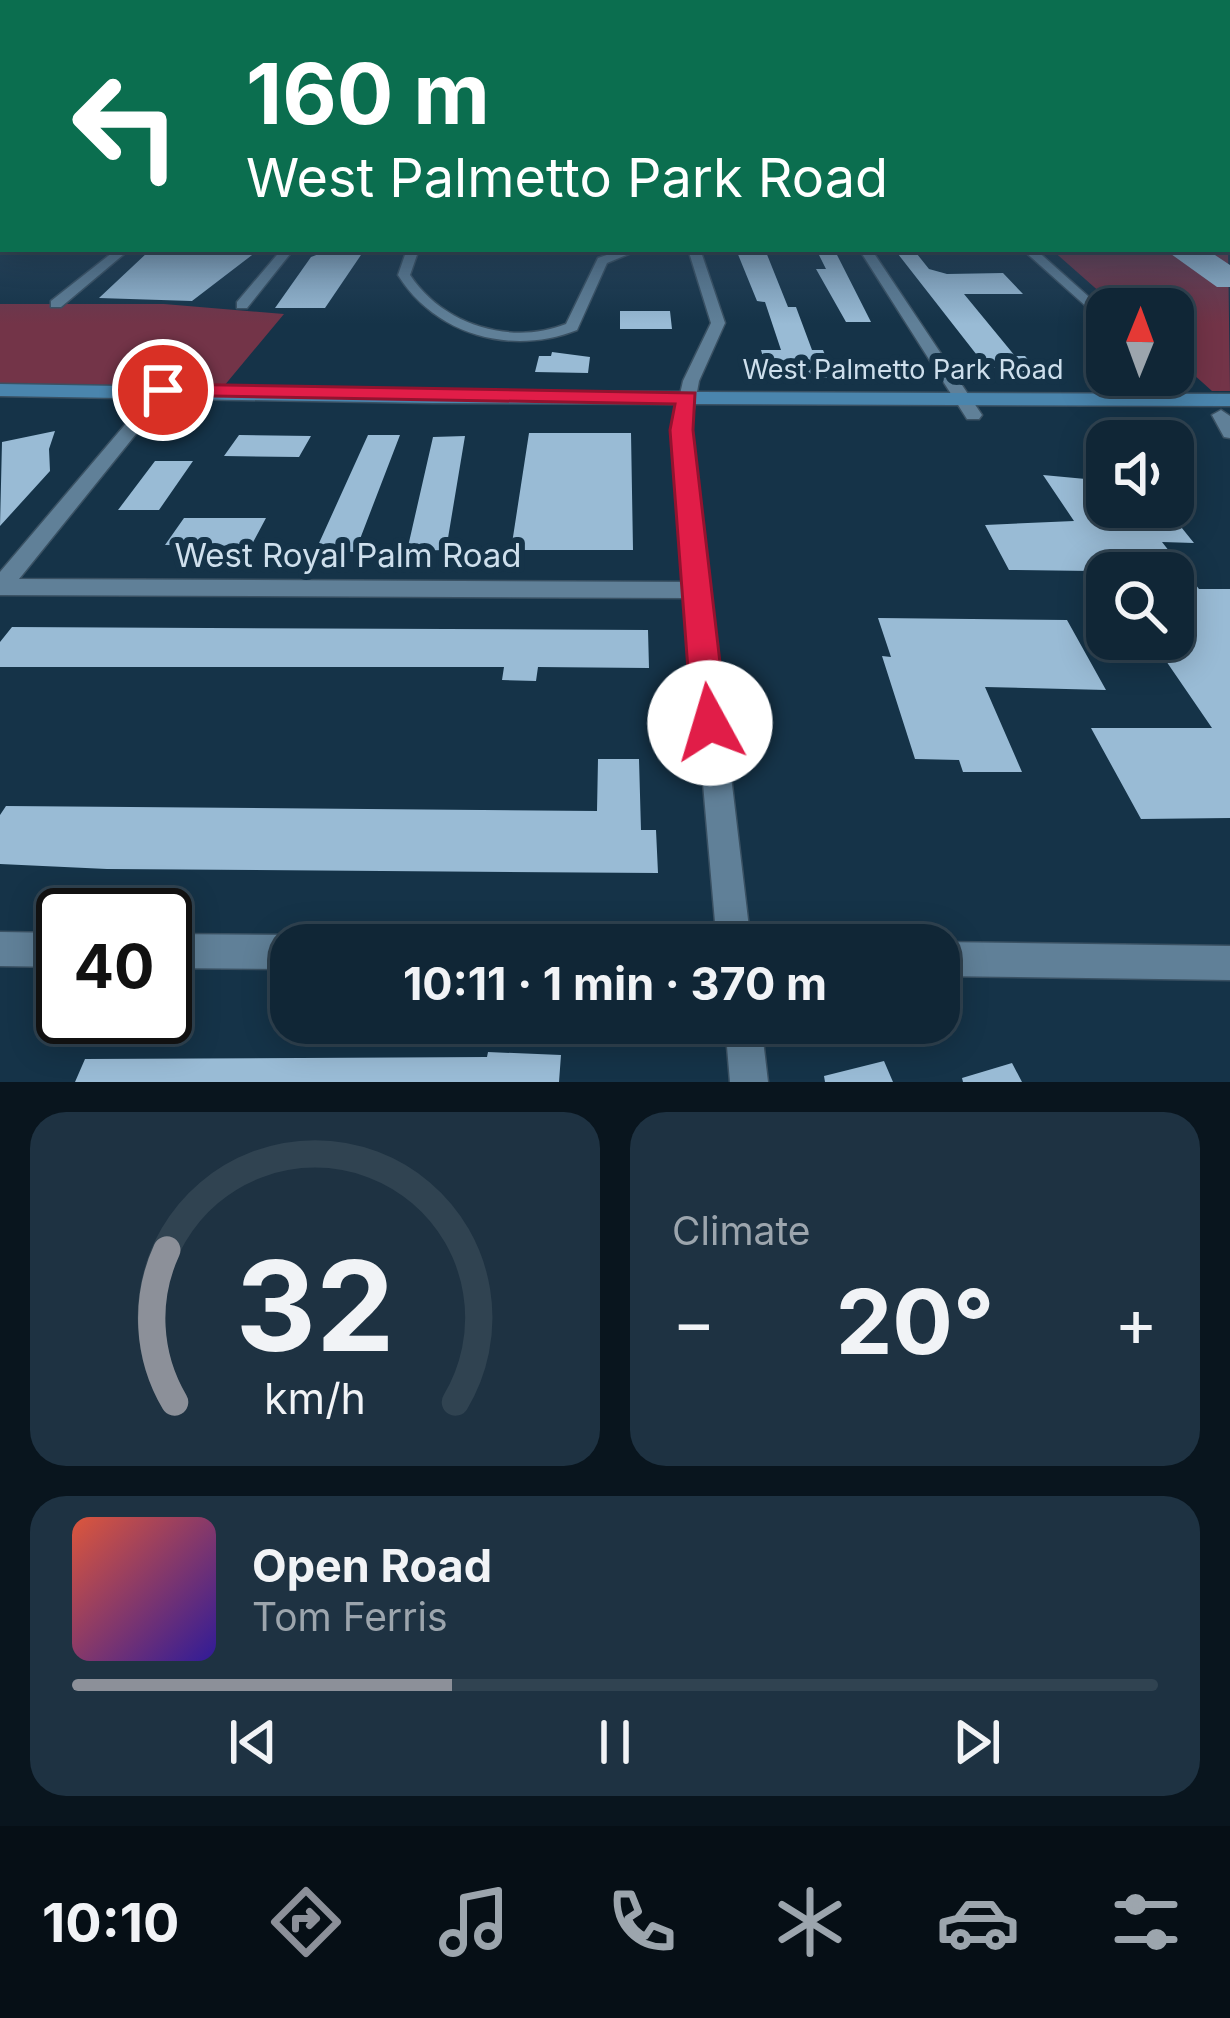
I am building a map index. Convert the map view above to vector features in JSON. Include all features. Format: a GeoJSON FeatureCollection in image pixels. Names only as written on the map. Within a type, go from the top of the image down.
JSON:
{"type":"FeatureCollection","features":[{"type":"Feature","properties":{"kind":"main road","name":"West Palmetto Park Road"},"geometry":{"type":"LineString","coordinates":[[0,389],[157,398],[686,405],[969,407],[1180,400],[1228,414]]}},
{"type":"Feature","properties":{"kind":"main road","name":"West Palmetto Park Road"},"geometry":{"type":"LineString","coordinates":[[0,406],[157,398]]}},
{"type":"Feature","properties":{"kind":"main road"},"geometry":{"type":"LineString","coordinates":[[1131,415],[1174,406],[1180,400]]}},
{"type":"Feature","properties":{"kind":"main road","name":"West Palmetto Park Road"},"geometry":{"type":"LineString","coordinates":[[969,407],[1131,415],[1228,414]]}},
{"type":"Feature","properties":{"kind":"street"},"geometry":{"type":"LineString","coordinates":[[56,304],[120,252]]}},
{"type":"Feature","properties":{"kind":"street"},"geometry":{"type":"LineString","coordinates":[[242,304],[285,252]]}},
{"type":"Feature","properties":{"kind":"street"},"geometry":{"type":"LineString","coordinates":[[412,252],[404,275],[421,300],[470,326],[534,338],[572,327],[602,261],[626,252]]}},
{"type":"Feature","properties":{"kind":"street"},"geometry":{"type":"LineString","coordinates":[[695,252],[718,323],[681,430],[732,924]]}},
{"type":"Feature","properties":{"kind":"street"},"geometry":{"type":"LineString","coordinates":[[867,252],[969,407]]}},
{"type":"Feature","properties":{"kind":"street"},"geometry":{"type":"LineString","coordinates":[[1031,252],[1086,303]]}},
{"type":"Feature","properties":{"kind":"street"},"geometry":{"type":"LineString","coordinates":[[1177,396],[1180,400]]}},
{"type":"Feature","properties":{"kind":"street"},"geometry":{"type":"LineString","coordinates":[[0,587],[157,398]]}},
{"type":"Feature","properties":{"kind":"street","name":"West Royal Palm Road"},"geometry":{"type":"LineString","coordinates":[[0,587],[694,590]]}},
{"type":"Feature","properties":{"kind":"street"},"geometry":{"type":"LineString","coordinates":[[0,949],[36,950]]}},
{"type":"Feature","properties":{"kind":"street"},"geometry":{"type":"LineString","coordinates":[[192,951],[270,952]]}},
{"type":"Feature","properties":{"kind":"street"},"geometry":{"type":"LineString","coordinates":[[960,959],[1230,963]]}},
{"type":"Feature","properties":{"kind":"street"},"geometry":{"type":"LineString","coordinates":[[745,1044],[749,1082]]}},
{"type":"Feature","properties":{"kind":"shaded area"},"geometry":{"type":"Polygon","coordinates":[[[1054,252],[1228,252],[1230,391],[1212,391],[1194,375],[1194,288],[1095,288],[1054,252]]]}},
{"type":"Feature","properties":{"kind":"shaded area"},"geometry":{"type":"Polygon","coordinates":[[[0,304],[164,304],[284,314],[224,386],[0,385],[0,304]]]}},
{"type":"Feature","properties":{"kind":"building"},"geometry":{"type":"Polygon","coordinates":[[[148,252],[256,252],[192,301],[99,298],[148,252]]]}},
{"type":"Feature","properties":{"kind":"building"},"geometry":{"type":"Polygon","coordinates":[[[324,252],[363,252],[325,308],[275,308],[311,257],[324,252]]]}},
{"type":"Feature","properties":{"kind":"building"},"geometry":{"type":"Polygon","coordinates":[[[737,252],[766,252],[788,307],[796,307],[812,350],[823,350],[835,378],[769,378],[761,350],[781,350],[765,302],[757,301],[737,252]]]}},
{"type":"Feature","properties":{"kind":"building"},"geometry":{"type":"Polygon","coordinates":[[[818,252],[836,252],[871,322],[846,322],[816,269],[826,269],[818,252]]]}},
{"type":"Feature","properties":{"kind":"building"},"geometry":{"type":"Polygon","coordinates":[[[1168,252],[1210,252],[1230,265],[1230,287],[1217,287],[1168,252]]]}},
{"type":"Feature","properties":{"kind":"building"},"geometry":{"type":"Polygon","coordinates":[[[898,254],[917,254],[929,269],[947,274],[1003,273],[1023,294],[964,294],[1015,356],[1025,356],[1043,378],[1017,378],[1010,368],[987,368],[898,254]]]}},
{"type":"Feature","properties":{"kind":"building"},"geometry":{"type":"Polygon","coordinates":[[[620,311],[670,311],[672,329],[620,329],[620,311]]]}},
{"type":"Feature","properties":{"kind":"building"},"geometry":{"type":"Polygon","coordinates":[[[552,352],[590,357],[588,373],[535,372],[539,356],[552,352]]]}},
{"type":"Feature","properties":{"kind":"building"},"geometry":{"type":"Polygon","coordinates":[[[55,431],[49,449],[50,471],[0,526],[2,442],[55,431]]]}},
{"type":"Feature","properties":{"kind":"building"},"geometry":{"type":"Polygon","coordinates":[[[529,433],[631,433],[633,550],[511,550],[529,433]]]}},
{"type":"Feature","properties":{"kind":"building"},"geometry":{"type":"Polygon","coordinates":[[[239,435],[311,436],[299,457],[224,456],[239,435]]]}},
{"type":"Feature","properties":{"kind":"building"},"geometry":{"type":"Polygon","coordinates":[[[368,435],[400,435],[355,552],[315,552],[368,435]]]}},
{"type":"Feature","properties":{"kind":"building"},"geometry":{"type":"Polygon","coordinates":[[[465,436],[446,550],[407,551],[433,437],[465,436]]]}},
{"type":"Feature","properties":{"kind":"building"},"geometry":{"type":"Polygon","coordinates":[[[155,461],[193,461],[159,510],[118,510],[155,461]]]}},
{"type":"Feature","properties":{"kind":"building"},"geometry":{"type":"Polygon","coordinates":[[[1043,475],[1086,479],[1086,528],[1182,528],[1194,543],[1162,542],[1170,552],[1086,552],[1086,571],[1009,570],[985,525],[1074,521],[1043,475]]]}},
{"type":"Feature","properties":{"kind":"building"},"geometry":{"type":"Polygon","coordinates":[[[184,518],[266,518],[251,546],[165,545],[184,518]]]}},
{"type":"Feature","properties":{"kind":"building"},"geometry":{"type":"Polygon","coordinates":[[[1194,583],[1199,589],[1230,589],[1230,818],[1141,819],[1091,728],[1212,728],[1165,660],[1194,660],[1194,583]]]}},
{"type":"Feature","properties":{"kind":"building"},"geometry":{"type":"Polygon","coordinates":[[[878,618],[1067,620],[1106,690],[985,687],[1022,772],[963,772],[959,760],[915,759],[882,656],[891,657],[878,618]]]}},
{"type":"Feature","properties":{"kind":"building"},"geometry":{"type":"Polygon","coordinates":[[[12,627],[648,630],[649,668],[538,667],[536,681],[502,680],[504,667],[0,667],[0,642],[12,627]]]}},
{"type":"Feature","properties":{"kind":"building"},"geometry":{"type":"Polygon","coordinates":[[[598,759],[639,759],[641,830],[656,830],[658,873],[0,864],[0,815],[6,806],[597,811],[598,759]]]}},
{"type":"Feature","properties":{"kind":"building"},"geometry":{"type":"Polygon","coordinates":[[[488,1052],[561,1055],[559,1082],[75,1082],[85,1059],[487,1057],[488,1052]]]}},
{"type":"Feature","properties":{"kind":"building"},"geometry":{"type":"Polygon","coordinates":[[[884,1061],[893,1082],[825,1082],[824,1076],[884,1061]]]}},
{"type":"Feature","properties":{"kind":"building"},"geometry":{"type":"Polygon","coordinates":[[[1012,1063],[1022,1082],[963,1082],[962,1078],[1012,1063]]]}},
{"type":"Feature","properties":{"kind":"route"},"geometry":{"type":"LineString","coordinates":[[163,390],[687,398],[681,430],[710,723]]}}]}
